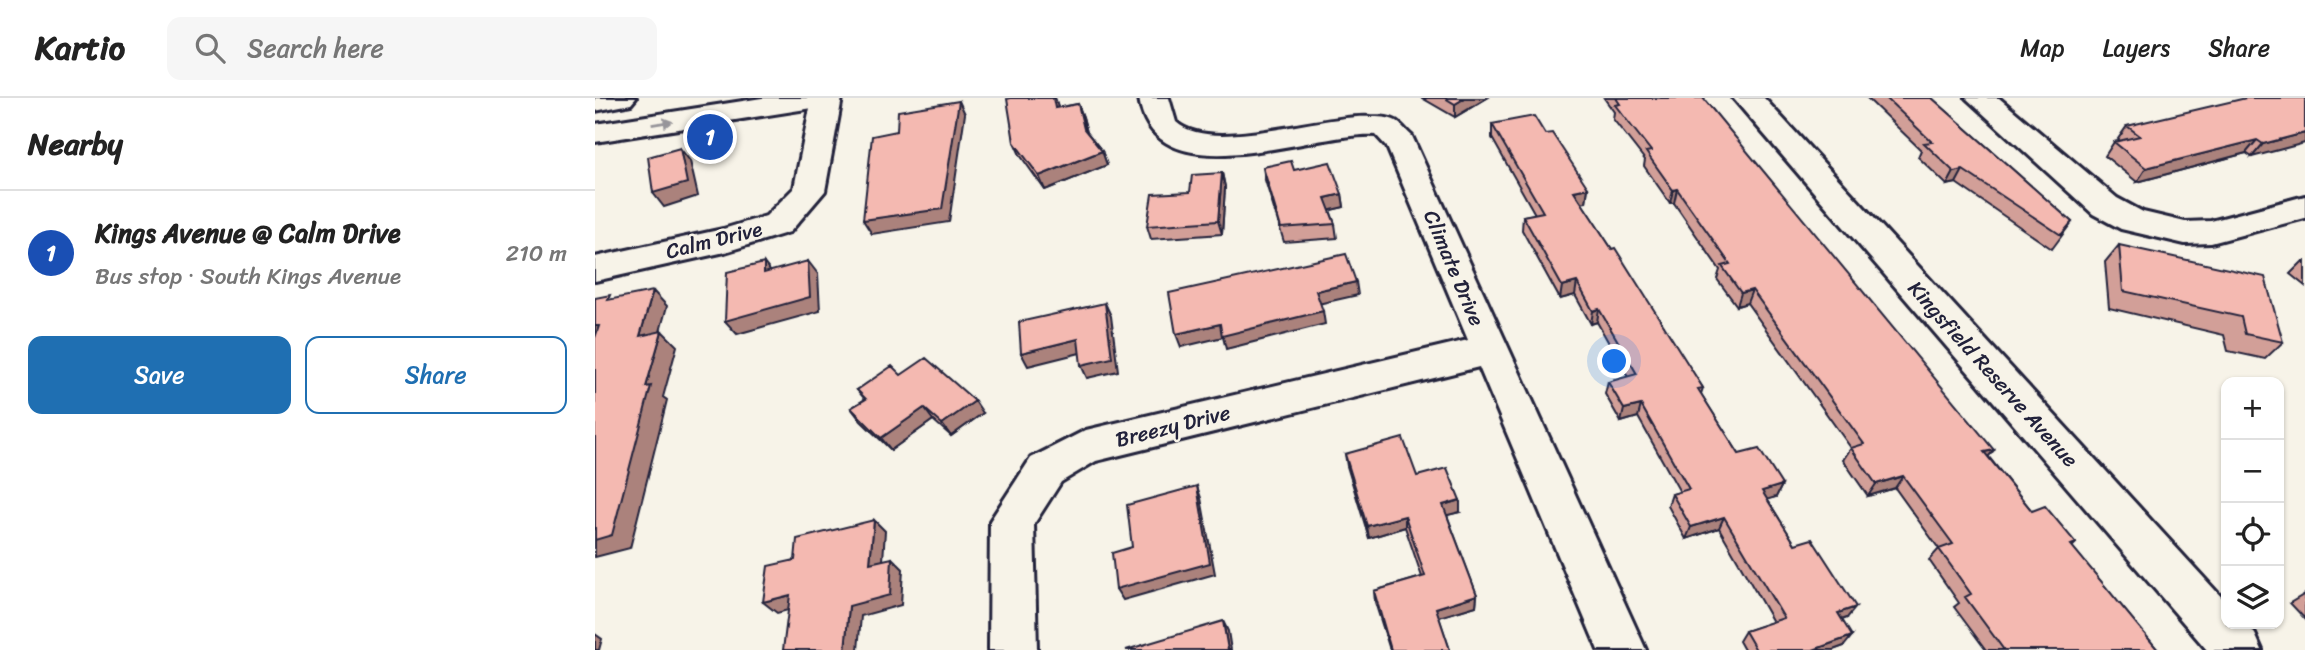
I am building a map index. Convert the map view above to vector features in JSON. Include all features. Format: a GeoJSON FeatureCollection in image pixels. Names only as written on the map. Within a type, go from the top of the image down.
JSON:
{"type":"FeatureCollection","features":[{"type":"Feature","properties":{"kind":"street"},"geometry":{"type":"LineString","coordinates":[[595,102],[621,98]]}},
{"type":"Feature","properties":{"kind":"street"},"geometry":{"type":"LineString","coordinates":[[595,133],[819,98]]}},
{"type":"Feature","properties":{"kind":"street","name":"Calm Drive"},"geometry":{"type":"LineString","coordinates":[[595,269],[725,240],[778,224],[809,191],[827,98]]}},
{"type":"Feature","properties":{"kind":"street","name":"Climate Drive"},"geometry":{"type":"LineString","coordinates":[[1154,98],[1158,119],[1169,134],[1192,143],[1234,145],[1354,125],[1385,127],[1401,143],[1622,650]]}},
{"type":"Feature","properties":{"kind":"street","name":"Kingsfield Reserve Avenue"},"geometry":{"type":"LineString","coordinates":[[1748,98],[2238,650]]}},
{"type":"Feature","properties":{"kind":"street"},"geometry":{"type":"LineString","coordinates":[[1981,98],[2105,206],[2133,221],[2185,233],[2211,232],[2305,207]]}},
{"type":"Feature","properties":{"kind":"street","name":"Breezy Drive"},"geometry":{"type":"LineString","coordinates":[[1013,650],[1012,522],[1046,470],[1086,447],[1489,350]]}},
{"type":"Feature","properties":{"kind":"building"},"geometry":{"type":"Polygon","coordinates":[[[1053,98],[1055,108],[1078,104],[1084,129],[1102,151],[1039,176],[1014,142],[1007,99],[1053,98]]]}},
{"type":"Feature","properties":{"kind":"building"},"geometry":{"type":"Polygon","coordinates":[[[1445,98],[1465,98],[1455,104],[1445,98]]]}},
{"type":"Feature","properties":{"kind":"building"},"geometry":{"type":"Polygon","coordinates":[[[1616,98],[1703,98],[1994,450],[1984,452],[2032,511],[2045,506],[2076,543],[2071,545],[2158,650],[2004,650],[1965,597],[1971,594],[1939,549],[1953,544],[1903,476],[1876,484],[1851,448],[1864,444],[1752,290],[1741,293],[1722,266],[1730,264],[1677,189],[1673,190],[1646,152],[1651,151],[1615,105],[1620,104],[1616,98]]]}},
{"type":"Feature","properties":{"kind":"building"},"geometry":{"type":"Polygon","coordinates":[[[1886,98],[1932,98],[2072,222],[2061,235],[1963,170],[1954,172],[1924,143],[1932,142],[1886,98]]]}},
{"type":"Feature","properties":{"kind":"building"},"geometry":{"type":"Polygon","coordinates":[[[2246,98],[2305,98],[2305,133],[2263,144],[2257,140],[2146,168],[2114,142],[2140,136],[2127,126],[2246,98]]]}},
{"type":"Feature","properties":{"kind":"building"},"geometry":{"type":"Polygon","coordinates":[[[959,101],[942,209],[863,220],[872,136],[897,131],[898,111],[959,101]]]}},
{"type":"Feature","properties":{"kind":"building"},"geometry":{"type":"Polygon","coordinates":[[[1534,116],[1545,134],[1552,133],[1588,188],[1574,191],[1612,249],[1615,248],[1703,388],[1698,389],[1739,454],[1759,449],[1782,485],[1762,491],[1795,544],[1812,539],[1856,607],[1838,613],[1852,636],[1813,650],[1756,650],[1745,631],[1784,618],[1724,517],[1691,527],[1672,494],[1689,489],[1641,405],[1624,409],[1608,382],[1637,374],[1599,309],[1593,311],[1577,282],[1562,286],[1523,216],[1543,212],[1492,124],[1534,116]]]}},
{"type":"Feature","properties":{"kind":"building"},"geometry":{"type":"Polygon","coordinates":[[[680,148],[687,183],[653,193],[648,157],[680,148]]]}},
{"type":"Feature","properties":{"kind":"building"},"geometry":{"type":"Polygon","coordinates":[[[1291,161],[1294,170],[1330,162],[1342,194],[1325,198],[1335,224],[1281,228],[1263,167],[1291,161]]]}},
{"type":"Feature","properties":{"kind":"building"},"geometry":{"type":"Polygon","coordinates":[[[1222,173],[1218,221],[1147,226],[1152,194],[1190,192],[1192,175],[1222,173]]]}},
{"type":"Feature","properties":{"kind":"building"},"geometry":{"type":"Polygon","coordinates":[[[2119,245],[2265,277],[2283,342],[2245,334],[2241,317],[2123,291],[2119,245]]]}},
{"type":"Feature","properties":{"kind":"building"},"geometry":{"type":"Polygon","coordinates":[[[1346,254],[1356,282],[1316,291],[1323,311],[1222,336],[1220,324],[1176,334],[1169,293],[1346,254]]]}},
{"type":"Feature","properties":{"kind":"building"},"geometry":{"type":"Polygon","coordinates":[[[808,261],[810,297],[725,321],[727,272],[764,263],[764,273],[808,261]]]}},
{"type":"Feature","properties":{"kind":"building"},"geometry":{"type":"Polygon","coordinates":[[[653,291],[640,336],[662,331],[646,387],[651,386],[612,535],[595,540],[595,338],[599,326],[595,326],[595,298],[610,295],[608,300],[653,291]]]}},
{"type":"Feature","properties":{"kind":"building"},"geometry":{"type":"Polygon","coordinates":[[[1105,303],[1112,358],[1081,365],[1078,339],[1021,353],[1019,322],[1105,303]]]}},
{"type":"Feature","properties":{"kind":"building"},"geometry":{"type":"Polygon","coordinates":[[[926,358],[975,401],[942,424],[924,408],[881,438],[851,408],[866,399],[857,390],[892,366],[901,375],[926,358]]]}},
{"type":"Feature","properties":{"kind":"building"},"geometry":{"type":"Polygon","coordinates":[[[1403,438],[1417,476],[1447,468],[1460,500],[1443,505],[1477,595],[1436,608],[1450,650],[1391,650],[1374,591],[1425,576],[1405,516],[1367,526],[1345,454],[1403,438]]]}},
{"type":"Feature","properties":{"kind":"building"},"geometry":{"type":"Polygon","coordinates":[[[1197,486],[1210,563],[1116,589],[1112,553],[1132,547],[1127,505],[1197,486]]]}},
{"type":"Feature","properties":{"kind":"building"},"geometry":{"type":"Polygon","coordinates":[[[874,520],[870,563],[892,558],[890,595],[849,606],[845,650],[783,650],[790,595],[763,602],[768,566],[795,560],[797,539],[874,520]]]}},
{"type":"Feature","properties":{"kind":"building"},"geometry":{"type":"Polygon","coordinates":[[[1223,621],[1228,650],[1126,650],[1223,621]]]}},
{"type":"Feature","properties":{"kind":"place","name":"Kings Avenue @ Calm Drive"},"geometry":{"type":"Point","coordinates":[710,137]}}]}
